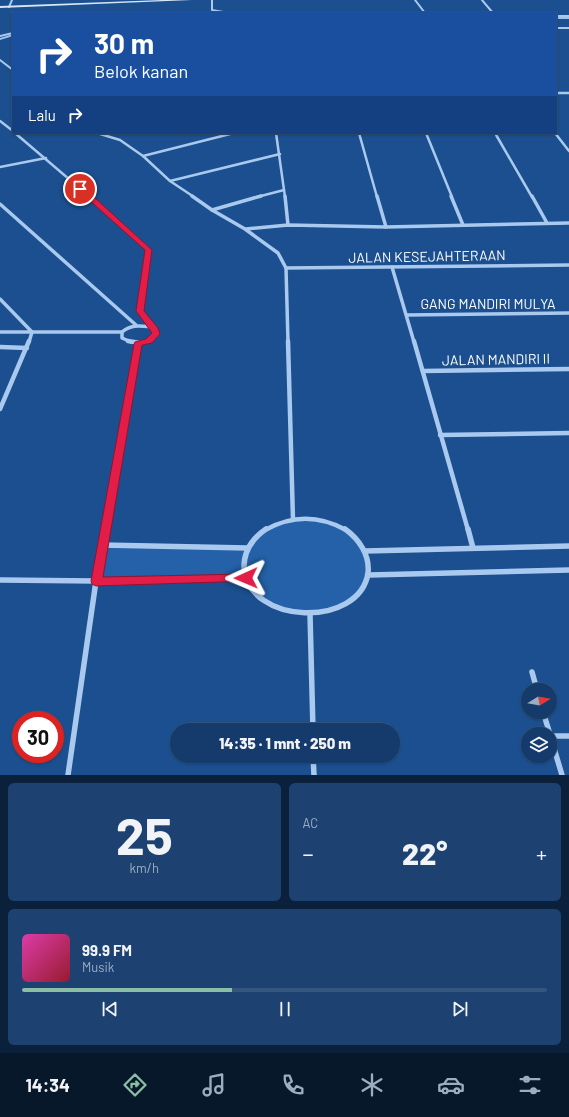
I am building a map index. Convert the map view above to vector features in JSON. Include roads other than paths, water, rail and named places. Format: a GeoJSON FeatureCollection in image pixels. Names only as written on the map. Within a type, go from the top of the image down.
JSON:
{"type":"FeatureCollection","features":[{"type":"Feature","properties":{"kind":"street"},"geometry":{"type":"LineString","coordinates":[[9,7],[12,0]]}},
{"type":"Feature","properties":{"kind":"street"},"geometry":{"type":"LineString","coordinates":[[0,7],[190,0]]}},
{"type":"Feature","properties":{"kind":"street"},"geometry":{"type":"LineString","coordinates":[[212,0],[212,10],[223,12]]}},
{"type":"Feature","properties":{"kind":"street"},"geometry":{"type":"LineString","coordinates":[[416,0],[424,12]]}},
{"type":"Feature","properties":{"kind":"street"},"geometry":{"type":"LineString","coordinates":[[482,0],[493,12]]}},
{"type":"Feature","properties":{"kind":"street"},"geometry":{"type":"LineString","coordinates":[[557,16],[569,16]]}},
{"type":"Feature","properties":{"kind":"street"},"geometry":{"type":"LineString","coordinates":[[557,28],[569,28]]}},
{"type":"Feature","properties":{"kind":"street"},"geometry":{"type":"LineString","coordinates":[[0,36],[12,33]]}},
{"type":"Feature","properties":{"kind":"street"},"geometry":{"type":"LineString","coordinates":[[0,60],[12,69]]}},
{"type":"Feature","properties":{"kind":"street"},"geometry":{"type":"LineString","coordinates":[[557,93],[569,94]]}},
{"type":"Feature","properties":{"kind":"street"},"geometry":{"type":"LineString","coordinates":[[0,121],[12,130]]}},
{"type":"Feature","properties":{"kind":"street"},"geometry":{"type":"LineString","coordinates":[[16,134],[46,158],[149,250],[140,311],[156,334],[154,338],[149,341],[138,344],[128,342],[122,338],[122,332]]}},
{"type":"Feature","properties":{"kind":"street"},"geometry":{"type":"LineString","coordinates":[[102,134],[120,140],[143,156],[170,181],[212,210],[246,229],[278,253],[282,259],[286,268],[293,520]]}},
{"type":"Feature","properties":{"kind":"street"},"geometry":{"type":"LineString","coordinates":[[143,156],[230,134]]}},
{"type":"Feature","properties":{"kind":"street"},"geometry":{"type":"LineString","coordinates":[[276,134],[280,154],[288,225]]}},
{"type":"Feature","properties":{"kind":"street"},"geometry":{"type":"LineString","coordinates":[[359,134],[386,227]]}},
{"type":"Feature","properties":{"kind":"street"},"geometry":{"type":"LineString","coordinates":[[426,134],[463,225]]}},
{"type":"Feature","properties":{"kind":"street"},"geometry":{"type":"LineString","coordinates":[[496,134],[548,223]]}},
{"type":"Feature","properties":{"kind":"street"},"geometry":{"type":"LineString","coordinates":[[556,134],[569,151]]}},
{"type":"Feature","properties":{"kind":"street"},"geometry":{"type":"LineString","coordinates":[[170,181],[280,154]]}},
{"type":"Feature","properties":{"kind":"street"},"geometry":{"type":"LineString","coordinates":[[0,167],[46,158]]}},
{"type":"Feature","properties":{"kind":"street"},"geometry":{"type":"LineString","coordinates":[[212,210],[284,190]]}},
{"type":"Feature","properties":{"kind":"street"},"geometry":{"type":"LineString","coordinates":[[0,204],[136,325]]}},
{"type":"Feature","properties":{"kind":"street"},"geometry":{"type":"LineString","coordinates":[[246,229],[288,225],[386,227],[569,223]]}},
{"type":"Feature","properties":{"kind":"street","name":"JALAN KESEJAHTERAAN"},"geometry":{"type":"LineString","coordinates":[[286,268],[569,265]]}},
{"type":"Feature","properties":{"kind":"street"},"geometry":{"type":"LineString","coordinates":[[392,267],[473,548]]}},
{"type":"Feature","properties":{"kind":"street"},"geometry":{"type":"LineString","coordinates":[[0,299],[32,332]]}},
{"type":"Feature","properties":{"kind":"street","name":"GANG MANDIRI MULYA"},"geometry":{"type":"LineString","coordinates":[[407,315],[569,313]]}},
{"type":"Feature","properties":{"kind":"street"},"geometry":{"type":"LineString","coordinates":[[0,332],[122,332],[127,328],[136,325],[152,327]]}},
{"type":"Feature","properties":{"kind":"street"},"geometry":{"type":"LineString","coordinates":[[0,409],[28,348],[32,332]]}},
{"type":"Feature","properties":{"kind":"street"},"geometry":{"type":"LineString","coordinates":[[68,775],[96,581],[138,344]]}},
{"type":"Feature","properties":{"kind":"street"},"geometry":{"type":"LineString","coordinates":[[0,347],[28,348]]}},
{"type":"Feature","properties":{"kind":"street","name":"JALAN MANDIRI II"},"geometry":{"type":"LineString","coordinates":[[423,371],[569,369]]}},
{"type":"Feature","properties":{"kind":"street"},"geometry":{"type":"LineString","coordinates":[[440,435],[569,433]]}},
{"type":"Feature","properties":{"kind":"street"},"geometry":{"type":"LineString","coordinates":[[313,518],[332,524],[349,533],[362,545],[368,560],[369,575],[362,590],[349,602],[330,610],[310,614],[288,611],[269,604],[254,593],[246,578],[243,563],[248,548],[259,535],[274,525],[293,520],[313,518]]}},
{"type":"Feature","properties":{"kind":"street"},"geometry":{"type":"LineString","coordinates":[[102,545],[248,548]]}},
{"type":"Feature","properties":{"kind":"street"},"geometry":{"type":"LineString","coordinates":[[365,551],[569,546]]}},
{"type":"Feature","properties":{"kind":"street"},"geometry":{"type":"LineString","coordinates":[[369,575],[569,570]]}},
{"type":"Feature","properties":{"kind":"street"},"geometry":{"type":"LineString","coordinates":[[0,580],[96,581],[246,578]]}},
{"type":"Feature","properties":{"kind":"street"},"geometry":{"type":"LineString","coordinates":[[310,614],[313,723]]}},
{"type":"Feature","properties":{"kind":"street"},"geometry":{"type":"LineString","coordinates":[[532,672],[535,683]]}},
{"type":"Feature","properties":{"kind":"street"},"geometry":{"type":"LineString","coordinates":[[557,735],[569,736]]}},
{"type":"Feature","properties":{"kind":"street"},"geometry":{"type":"LineString","coordinates":[[557,758],[562,775]]}},
{"type":"Feature","properties":{"kind":"street"},"geometry":{"type":"LineString","coordinates":[[313,763],[314,775]]}},
{"type":"Feature","properties":{"kind":"waterway"},"geometry":{"type":"LineString","coordinates":[[557,18],[569,18]]}},
{"type":"Feature","properties":{"kind":"waterway"},"geometry":{"type":"LineString","coordinates":[[0,39],[12,35]]}}]}
